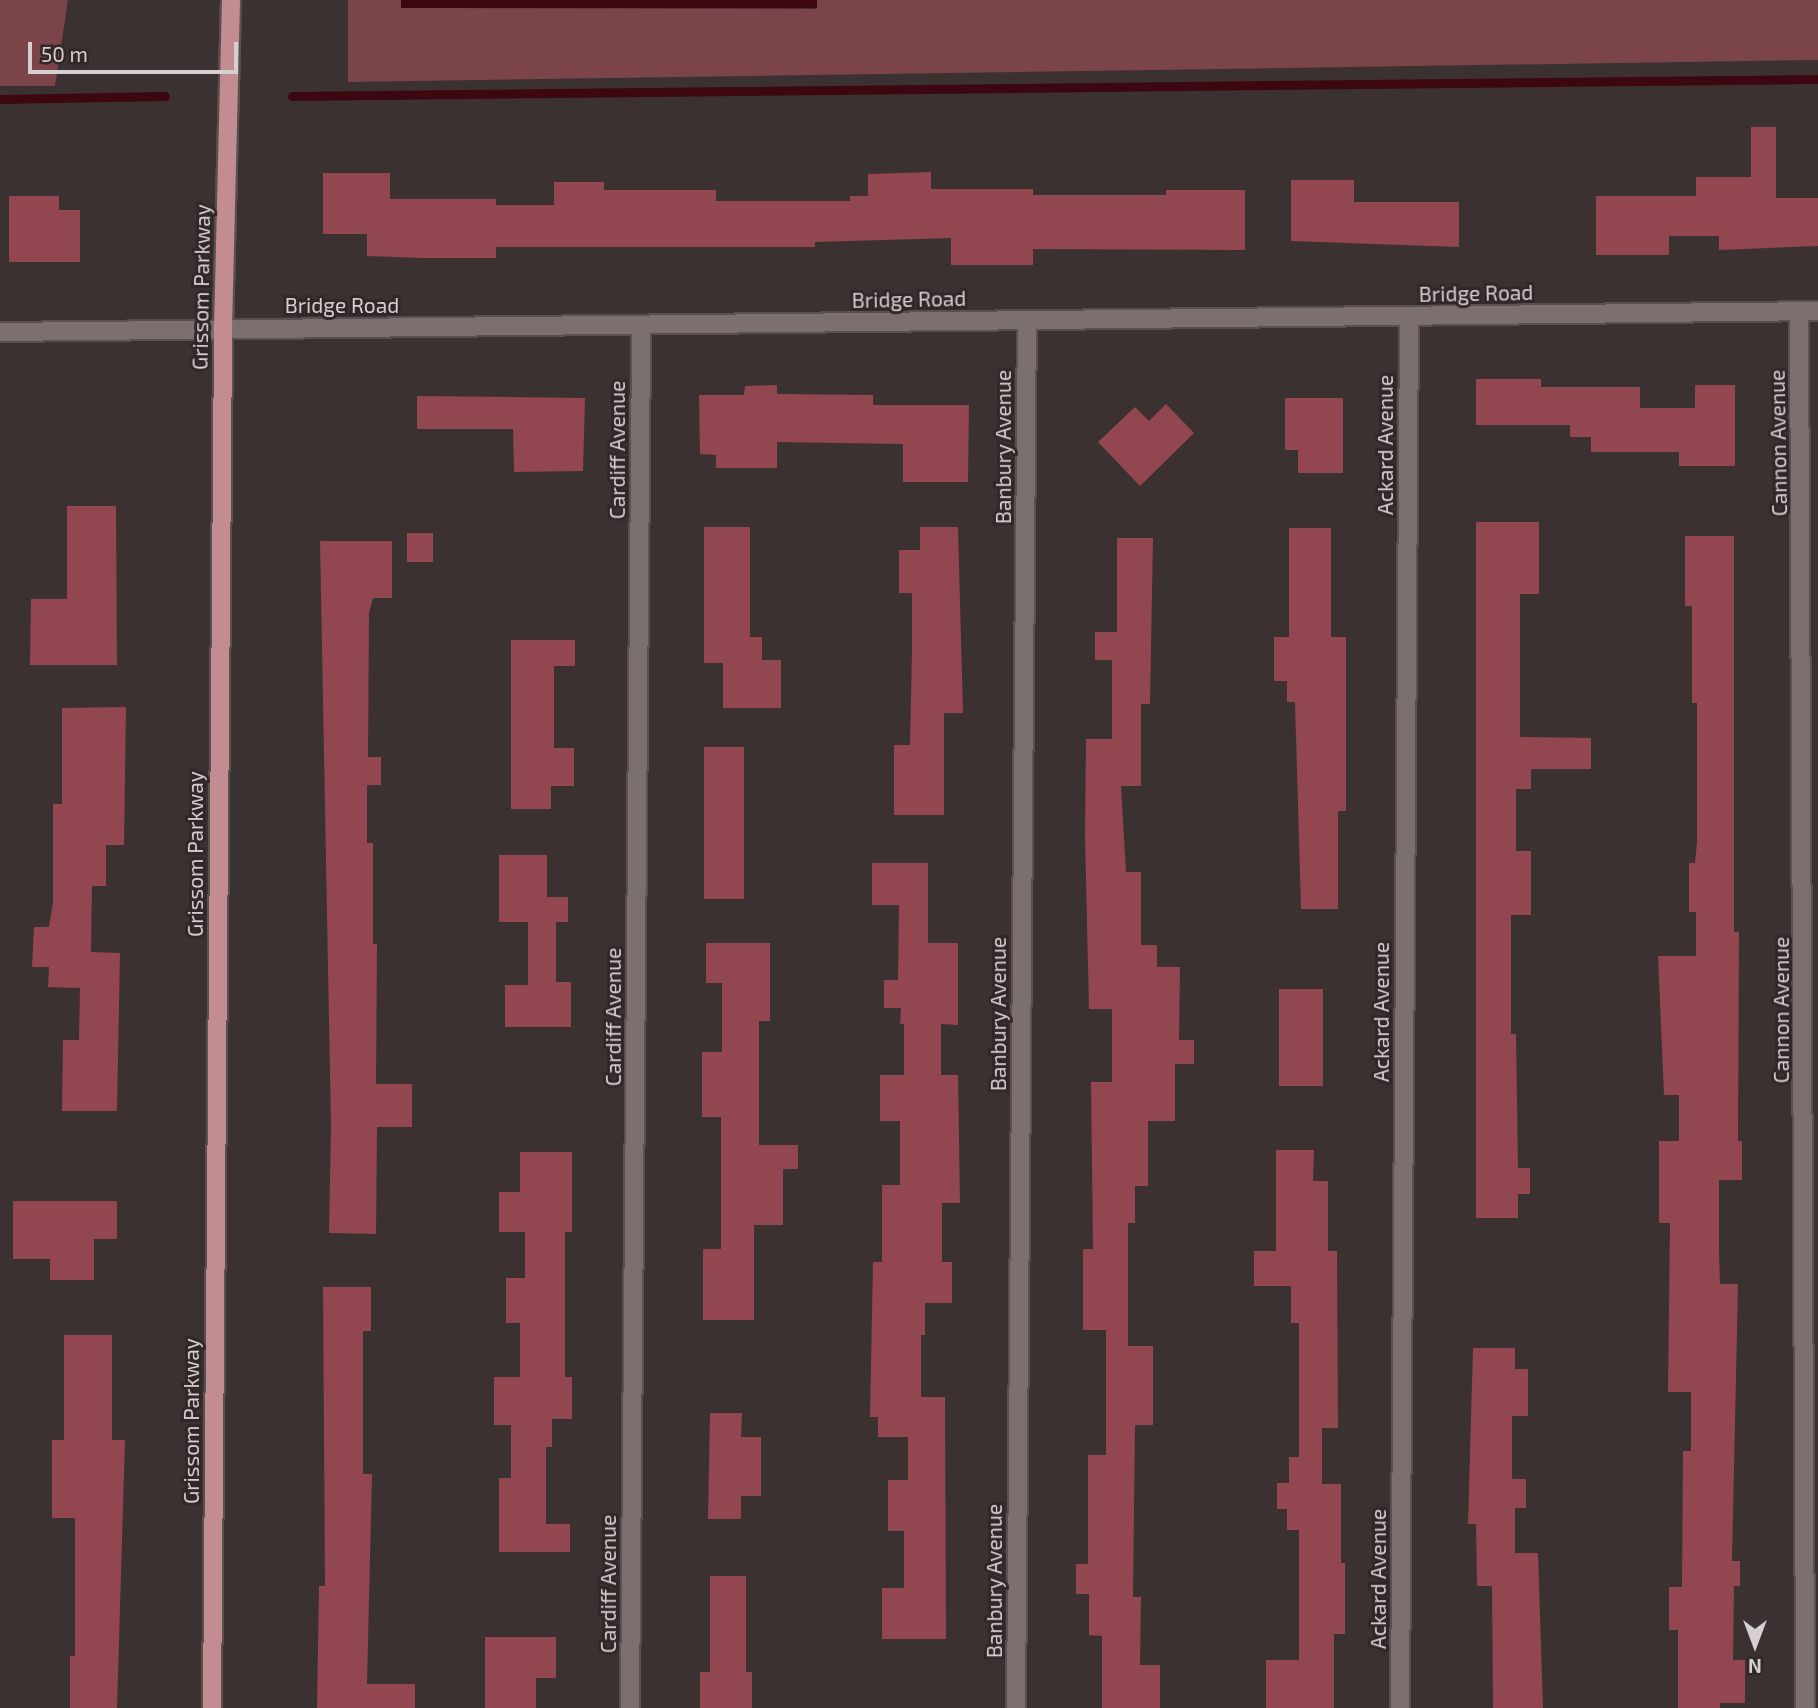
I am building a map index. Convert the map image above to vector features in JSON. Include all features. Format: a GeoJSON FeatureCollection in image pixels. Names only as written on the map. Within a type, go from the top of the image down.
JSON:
{"type":"FeatureCollection","features":[{"type":"Feature","properties":{"kind":"main road","name":"Grissom Parkway"},"geometry":{"type":"LineString","coordinates":[[212,1708],[223,328],[231,0]]}},
{"type":"Feature","properties":{"kind":"street","name":"Cannon Avenue"},"geometry":{"type":"LineString","coordinates":[[1800,311],[1811,698],[1805,1708]]}},
{"type":"Feature","properties":{"kind":"street","name":"Bridge Road"},"geometry":{"type":"LineString","coordinates":[[0,332],[223,328],[641,327],[1818,311]]}},
{"type":"Feature","properties":{"kind":"street","name":"Ackard Avenue"},"geometry":{"type":"LineString","coordinates":[[1400,1708],[1409,317]]}},
{"type":"Feature","properties":{"kind":"street","name":"Banbury Avenue"},"geometry":{"type":"LineString","coordinates":[[1016,1708],[1027,320]]}},
{"type":"Feature","properties":{"kind":"street","name":"Cardiff Avenue"},"geometry":{"type":"LineString","coordinates":[[630,1708],[641,327]]}},
{"type":"Feature","properties":{"kind":"shaded area"},"geometry":{"type":"Polygon","coordinates":[[[0,0],[68,0],[55,86],[0,86],[0,0]]]}},
{"type":"Feature","properties":{"kind":"shaded area"},"geometry":{"type":"Polygon","coordinates":[[[348,0],[401,0],[401,8],[816,9],[817,0],[1818,0],[1818,60],[348,82],[348,0]]]}},
{"type":"Feature","properties":{"kind":"shaded area"},"geometry":{"type":"Polygon","coordinates":[[[401,0],[817,0],[817,8],[401,8],[401,0]]]}},
{"type":"Feature","properties":{"kind":"building"},"geometry":{"type":"Polygon","coordinates":[[[1751,127],[1776,127],[1776,198],[1818,198],[1818,246],[1719,250],[1719,236],[1669,236],[1669,255],[1596,255],[1596,196],[1696,196],[1696,177],[1751,177],[1751,127]]]}},
{"type":"Feature","properties":{"kind":"building"},"geometry":{"type":"Polygon","coordinates":[[[931,172],[931,189],[1033,189],[1033,195],[1166,195],[1166,190],[1245,190],[1245,250],[1033,249],[1033,265],[951,265],[951,238],[815,242],[815,247],[496,247],[496,258],[423,258],[367,256],[367,234],[323,234],[323,173],[390,173],[390,199],[496,199],[496,205],[554,205],[554,182],[604,182],[604,190],[716,190],[716,201],[850,201],[850,196],[868,196],[868,174],[931,172]]]}},
{"type":"Feature","properties":{"kind":"building"},"geometry":{"type":"Polygon","coordinates":[[[1291,180],[1354,180],[1354,202],[1459,202],[1459,247],[1291,241],[1291,180]]]}},
{"type":"Feature","properties":{"kind":"building"},"geometry":{"type":"Polygon","coordinates":[[[9,196],[59,196],[59,210],[80,210],[80,262],[9,262],[9,196]]]}},
{"type":"Feature","properties":{"kind":"building"},"geometry":{"type":"Polygon","coordinates":[[[1476,379],[1541,379],[1541,387],[1640,387],[1640,408],[1695,408],[1695,385],[1735,385],[1735,466],[1679,466],[1679,452],[1591,452],[1591,437],[1570,437],[1570,425],[1476,425],[1476,379]]]}},
{"type":"Feature","properties":{"kind":"building"},"geometry":{"type":"Polygon","coordinates":[[[777,385],[777,394],[873,395],[873,405],[969,405],[968,482],[903,482],[903,444],[777,442],[777,468],[716,468],[716,455],[700,454],[699,395],[744,395],[745,386],[777,385]]]}},
{"type":"Feature","properties":{"kind":"building"},"geometry":{"type":"Polygon","coordinates":[[[417,396],[585,398],[583,471],[514,472],[513,429],[417,429],[417,396]]]}},
{"type":"Feature","properties":{"kind":"building"},"geometry":{"type":"Polygon","coordinates":[[[1285,398],[1343,398],[1343,473],[1298,473],[1298,450],[1285,450],[1285,398]]]}},
{"type":"Feature","properties":{"kind":"building"},"geometry":{"type":"Polygon","coordinates":[[[1166,404],[1194,433],[1140,486],[1098,442],[1135,407],[1149,421],[1166,404]]]}},
{"type":"Feature","properties":{"kind":"building"},"geometry":{"type":"Polygon","coordinates":[[[67,506],[116,506],[117,665],[30,665],[31,599],[67,599],[67,506]]]}},
{"type":"Feature","properties":{"kind":"building"},"geometry":{"type":"Polygon","coordinates":[[[1476,522],[1539,522],[1539,594],[1520,594],[1520,737],[1591,738],[1591,769],[1531,769],[1531,789],[1516,789],[1516,851],[1531,851],[1531,915],[1511,915],[1511,1034],[1516,1034],[1518,1168],[1530,1168],[1530,1194],[1518,1194],[1518,1218],[1476,1218],[1476,522]]]}},
{"type":"Feature","properties":{"kind":"building"},"geometry":{"type":"Polygon","coordinates":[[[704,527],[750,527],[750,637],[762,637],[762,660],[781,660],[781,708],[723,708],[723,663],[704,663],[704,527]]]}},
{"type":"Feature","properties":{"kind":"building"},"geometry":{"type":"Polygon","coordinates":[[[920,527],[958,527],[963,713],[944,713],[944,815],[894,815],[894,745],[910,745],[912,651],[912,593],[899,593],[899,550],[920,550],[920,527]]]}},
{"type":"Feature","properties":{"kind":"building"},"geometry":{"type":"Polygon","coordinates":[[[1289,528],[1331,528],[1331,637],[1346,637],[1346,811],[1338,811],[1338,909],[1301,909],[1295,702],[1287,702],[1287,681],[1274,681],[1274,637],[1289,637],[1289,528]]]}},
{"type":"Feature","properties":{"kind":"building"},"geometry":{"type":"Polygon","coordinates":[[[407,533],[433,533],[433,562],[407,562],[407,533]]]}},
{"type":"Feature","properties":{"kind":"building"},"geometry":{"type":"Polygon","coordinates":[[[1685,536],[1734,536],[1734,932],[1739,932],[1738,1141],[1742,1141],[1742,1180],[1719,1180],[1719,1250],[1720,1284],[1738,1284],[1732,1561],[1740,1561],[1740,1586],[1734,1586],[1733,1660],[1745,1660],[1745,1703],[1720,1703],[1720,1708],[1678,1708],[1678,1630],[1669,1630],[1669,1587],[1682,1587],[1683,1451],[1691,1451],[1691,1392],[1668,1392],[1670,1223],[1659,1223],[1659,1141],[1679,1141],[1679,1095],[1664,1095],[1658,956],[1696,956],[1696,912],[1689,912],[1689,863],[1695,863],[1697,842],[1697,703],[1692,703],[1692,606],[1685,606],[1685,536]]]}},
{"type":"Feature","properties":{"kind":"building"},"geometry":{"type":"Polygon","coordinates":[[[1117,538],[1153,538],[1150,704],[1141,704],[1141,786],[1121,786],[1126,872],[1141,872],[1141,945],[1157,945],[1157,967],[1180,967],[1179,1040],[1194,1040],[1194,1064],[1175,1064],[1175,1121],[1148,1121],[1148,1186],[1135,1186],[1135,1223],[1128,1223],[1128,1346],[1153,1346],[1153,1425],[1135,1425],[1133,1597],[1141,1597],[1140,1665],[1160,1665],[1160,1708],[1102,1708],[1102,1636],[1089,1635],[1089,1594],[1076,1594],[1076,1564],[1088,1564],[1088,1455],[1106,1455],[1106,1330],[1083,1330],[1083,1249],[1093,1249],[1091,1082],[1112,1082],[1112,1009],[1089,1009],[1086,739],[1112,739],[1112,660],[1095,660],[1095,632],[1117,632],[1117,538]]]}},
{"type":"Feature","properties":{"kind":"building"},"geometry":{"type":"Polygon","coordinates":[[[320,541],[392,541],[392,598],[373,598],[369,613],[368,757],[381,757],[381,785],[367,785],[367,843],[373,843],[373,944],[377,944],[376,1084],[412,1084],[412,1127],[377,1127],[376,1234],[329,1233],[331,1127],[320,541]]]}},
{"type":"Feature","properties":{"kind":"building"},"geometry":{"type":"Polygon","coordinates":[[[511,640],[575,640],[575,666],[554,666],[554,748],[574,748],[574,786],[551,786],[551,809],[511,809],[511,640]]]}},
{"type":"Feature","properties":{"kind":"building"},"geometry":{"type":"Polygon","coordinates":[[[126,707],[124,845],[106,845],[106,886],[92,886],[91,952],[120,953],[117,1111],[62,1111],[63,1040],[79,1040],[80,988],[48,987],[49,967],[32,967],[34,927],[49,927],[53,902],[53,804],[62,804],[62,708],[126,707]]]}},
{"type":"Feature","properties":{"kind":"building"},"geometry":{"type":"Polygon","coordinates":[[[704,747],[744,747],[744,899],[704,899],[704,747]]]}},
{"type":"Feature","properties":{"kind":"building"},"geometry":{"type":"Polygon","coordinates":[[[499,855],[547,855],[547,897],[568,897],[568,922],[556,922],[556,982],[571,982],[571,1027],[505,1027],[505,985],[528,985],[528,922],[499,922],[499,855]]]}},
{"type":"Feature","properties":{"kind":"building"},"geometry":{"type":"Polygon","coordinates":[[[872,863],[928,863],[928,943],[958,943],[958,1025],[941,1024],[941,1075],[958,1075],[960,1203],[942,1203],[942,1262],[952,1262],[952,1303],[925,1303],[925,1335],[921,1335],[921,1397],[945,1397],[946,1639],[882,1639],[882,1588],[904,1588],[904,1531],[888,1531],[888,1480],[908,1480],[908,1437],[878,1437],[878,1417],[870,1417],[873,1262],[882,1262],[882,1185],[900,1185],[900,1121],[880,1121],[880,1075],[904,1075],[904,1024],[900,1024],[901,1008],[884,1008],[884,980],[898,980],[899,905],[872,905],[872,863]]]}},
{"type":"Feature","properties":{"kind":"building"},"geometry":{"type":"Polygon","coordinates":[[[706,943],[770,943],[770,1021],[759,1021],[759,1145],[798,1145],[798,1169],[783,1169],[783,1225],[754,1225],[754,1320],[703,1320],[703,1249],[721,1249],[721,1117],[702,1117],[702,1052],[722,1052],[722,983],[706,983],[706,943]]]}},
{"type":"Feature","properties":{"kind":"building"},"geometry":{"type":"Polygon","coordinates":[[[1279,989],[1323,989],[1323,1086],[1279,1086],[1279,989]]]}},
{"type":"Feature","properties":{"kind":"building"},"geometry":{"type":"Polygon","coordinates":[[[1276,1150],[1314,1150],[1313,1181],[1328,1181],[1328,1251],[1337,1251],[1338,1428],[1322,1428],[1322,1484],[1341,1484],[1341,1563],[1345,1563],[1345,1634],[1334,1634],[1334,1708],[1266,1708],[1266,1660],[1299,1660],[1299,1530],[1287,1530],[1287,1509],[1277,1509],[1277,1483],[1289,1483],[1289,1457],[1299,1457],[1299,1323],[1291,1323],[1291,1286],[1254,1286],[1254,1251],[1276,1251],[1276,1150]]]}},
{"type":"Feature","properties":{"kind":"building"},"geometry":{"type":"Polygon","coordinates":[[[520,1152],[572,1152],[572,1232],[565,1232],[565,1377],[572,1377],[572,1419],[552,1419],[552,1447],[546,1447],[546,1524],[570,1524],[570,1552],[499,1552],[499,1478],[511,1478],[511,1425],[494,1425],[494,1377],[520,1377],[520,1323],[506,1323],[506,1278],[525,1278],[525,1232],[499,1232],[499,1192],[520,1192],[520,1152]]]}},
{"type":"Feature","properties":{"kind":"building"},"geometry":{"type":"Polygon","coordinates":[[[13,1201],[117,1201],[117,1239],[94,1239],[94,1280],[50,1280],[50,1259],[13,1259],[13,1201]]]}},
{"type":"Feature","properties":{"kind":"building"},"geometry":{"type":"Polygon","coordinates":[[[323,1287],[371,1287],[371,1331],[363,1331],[363,1474],[372,1474],[367,1684],[415,1684],[415,1708],[317,1708],[319,1586],[325,1586],[323,1287]]]}},
{"type":"Feature","properties":{"kind":"building"},"geometry":{"type":"Polygon","coordinates":[[[64,1335],[112,1335],[112,1440],[125,1440],[117,1708],[70,1708],[70,1656],[75,1656],[75,1518],[52,1518],[52,1440],[64,1440],[64,1335]]]}},
{"type":"Feature","properties":{"kind":"building"},"geometry":{"type":"Polygon","coordinates":[[[1473,1348],[1515,1348],[1515,1369],[1528,1369],[1528,1416],[1512,1416],[1512,1479],[1526,1479],[1526,1508],[1515,1508],[1515,1553],[1538,1553],[1543,1708],[1493,1708],[1492,1586],[1477,1586],[1476,1524],[1468,1524],[1473,1348]]]}},
{"type":"Feature","properties":{"kind":"building"},"geometry":{"type":"Polygon","coordinates":[[[710,1413],[742,1413],[741,1437],[761,1437],[761,1496],[741,1496],[741,1519],[708,1519],[710,1413]]]}},
{"type":"Feature","properties":{"kind":"building"},"geometry":{"type":"Polygon","coordinates":[[[710,1576],[746,1576],[746,1672],[752,1672],[752,1708],[700,1708],[700,1672],[710,1672],[710,1576]]]}},
{"type":"Feature","properties":{"kind":"building"},"geometry":{"type":"Polygon","coordinates":[[[485,1637],[556,1637],[556,1678],[536,1678],[536,1708],[485,1708],[485,1637]]]}},
{"type":"Feature","properties":{"kind":"waterway"},"geometry":{"type":"LineString","coordinates":[[292,96],[1818,79]]}},
{"type":"Feature","properties":{"kind":"waterway"},"geometry":{"type":"LineString","coordinates":[[0,99],[165,96]]}}]}
